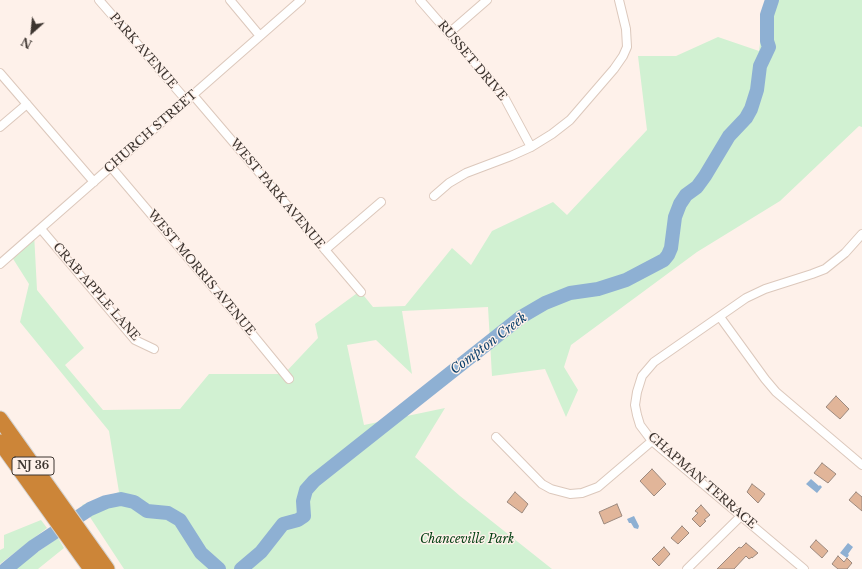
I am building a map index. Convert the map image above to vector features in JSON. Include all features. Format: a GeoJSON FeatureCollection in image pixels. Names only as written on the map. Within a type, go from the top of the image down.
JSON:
{"type":"FeatureCollection","features":[{"type":"Feature","properties":{"kind":"highway","name":"NJ 36"},"geometry":{"type":"LineString","coordinates":[[0,420],[71,530],[91,569]]}},
{"type":"Feature","properties":{"kind":"highway","name":"NJ 36"},"geometry":{"type":"LineString","coordinates":[[0,442],[62,516]]}},
{"type":"Feature","properties":{"kind":"highway","name":"NJ 36"},"geometry":{"type":"LineString","coordinates":[[71,530],[107,569]]}},
{"type":"Feature","properties":{"kind":"street","name":"PARK AVENUE"},"geometry":{"type":"LineString","coordinates":[[99,0],[187,101]]}},
{"type":"Feature","properties":{"kind":"street"},"geometry":{"type":"LineString","coordinates":[[230,0],[260,36]]}},
{"type":"Feature","properties":{"kind":"street","name":"CHURCH STREET"},"geometry":{"type":"LineString","coordinates":[[0,264],[301,0]]}},
{"type":"Feature","properties":{"kind":"street","name":"RUSSET DRIVE"},"geometry":{"type":"LineString","coordinates":[[420,0],[503,95],[532,147]]}},
{"type":"Feature","properties":{"kind":"street"},"geometry":{"type":"LineString","coordinates":[[449,33],[487,0]]}},
{"type":"Feature","properties":{"kind":"street"},"geometry":{"type":"LineString","coordinates":[[434,196],[449,183],[466,172],[532,147],[570,120],[614,69],[623,56],[628,43],[619,0]]}},
{"type":"Feature","properties":{"kind":"street"},"geometry":{"type":"LineString","coordinates":[[0,72],[94,182]]}},
{"type":"Feature","properties":{"kind":"street","name":"WEST PARK AVENUE"},"geometry":{"type":"LineString","coordinates":[[194,95],[361,292]]}},
{"type":"Feature","properties":{"kind":"street"},"geometry":{"type":"LineString","coordinates":[[0,127],[27,104]]}},
{"type":"Feature","properties":{"kind":"street","name":"WEST MORRIS AVENUE"},"geometry":{"type":"LineString","coordinates":[[111,167],[289,379]]}},
{"type":"Feature","properties":{"kind":"street"},"geometry":{"type":"LineString","coordinates":[[325,250],[381,202]]}},
{"type":"Feature","properties":{"kind":"street","name":"CRAB APPLE LANE"},"geometry":{"type":"LineString","coordinates":[[41,229],[136,340],[154,349]]}},
{"type":"Feature","properties":{"kind":"street","name":"CHAPMAN TERRACE"},"geometry":{"type":"LineString","coordinates":[[804,569],[652,441],[640,425],[637,415],[636,401],[638,388],[642,376],[654,362],[746,298],[758,292],[825,269],[845,253],[862,234]]}},
{"type":"Feature","properties":{"kind":"street"},"geometry":{"type":"LineString","coordinates":[[720,316],[776,392],[862,465]]}},
{"type":"Feature","properties":{"kind":"street"},"geometry":{"type":"LineString","coordinates":[[496,437],[542,484],[551,489],[570,494],[582,493],[598,487],[652,441]]}},
{"type":"Feature","properties":{"kind":"street"},"geometry":{"type":"LineString","coordinates":[[687,569],[741,516]]}},
{"type":"Feature","properties":{"kind":"green space","name":"Chanceville Park"},"geometry":{"type":"Polygon","coordinates":[[[766,0],[862,0],[862,127],[859,126],[780,201],[697,252],[571,345],[564,367],[578,390],[566,417],[545,369],[492,376],[488,307],[402,311],[412,374],[376,340],[347,345],[364,425],[445,408],[415,457],[460,496],[552,569],[124,569],[82,505],[119,492],[109,431],[20,322],[29,284],[10,254],[34,233],[37,290],[84,348],[65,365],[103,410],[180,409],[209,374],[284,374],[318,338],[315,324],[360,291],[373,307],[405,306],[452,248],[471,265],[492,231],[553,202],[567,215],[647,130],[638,56],[676,56],[718,37],[759,51],[766,0]]]}},
{"type":"Feature","properties":{"kind":"green space"},"geometry":{"type":"Polygon","coordinates":[[[41,520],[47,528],[0,564],[0,550],[4,548],[4,535],[41,520]]]}},
{"type":"Feature","properties":{"kind":"green space"},"geometry":{"type":"Polygon","coordinates":[[[58,538],[64,548],[38,569],[13,569],[58,538]]]}},
{"type":"Feature","properties":{"kind":"water"},"geometry":{"type":"Polygon","coordinates":[[[811,479],[822,487],[817,493],[806,484],[811,479]]]}},
{"type":"Feature","properties":{"kind":"water"},"geometry":{"type":"Polygon","coordinates":[[[634,516],[639,526],[638,529],[634,528],[627,519],[634,516]]]}},
{"type":"Feature","properties":{"kind":"water"},"geometry":{"type":"Polygon","coordinates":[[[848,543],[853,547],[847,558],[840,553],[848,543]]]}},
{"type":"Feature","properties":{"kind":"building"},"geometry":{"type":"Polygon","coordinates":[[[836,396],[849,409],[840,419],[826,407],[836,396]]]}},
{"type":"Feature","properties":{"kind":"building"},"geometry":{"type":"Polygon","coordinates":[[[822,463],[836,474],[828,483],[814,473],[822,463]]]}},
{"type":"Feature","properties":{"kind":"building"},"geometry":{"type":"Polygon","coordinates":[[[652,469],[666,484],[654,496],[640,481],[652,469]]]}},
{"type":"Feature","properties":{"kind":"building"},"geometry":{"type":"Polygon","coordinates":[[[752,484],[765,494],[758,503],[747,492],[752,484]]]}},
{"type":"Feature","properties":{"kind":"building"},"geometry":{"type":"Polygon","coordinates":[[[515,492],[528,504],[522,513],[507,502],[515,492]]]}},
{"type":"Feature","properties":{"kind":"building"},"geometry":{"type":"Polygon","coordinates":[[[856,492],[862,497],[862,511],[849,500],[856,492]]]}},
{"type":"Feature","properties":{"kind":"building"},"geometry":{"type":"Polygon","coordinates":[[[617,504],[622,516],[604,524],[599,512],[617,504]]]}},
{"type":"Feature","properties":{"kind":"building"},"geometry":{"type":"Polygon","coordinates":[[[701,505],[710,515],[704,520],[706,521],[700,527],[692,519],[698,513],[695,511],[701,505]]]}},
{"type":"Feature","properties":{"kind":"building"},"geometry":{"type":"Polygon","coordinates":[[[682,526],[689,533],[678,544],[671,538],[682,526]]]}},
{"type":"Feature","properties":{"kind":"building"},"geometry":{"type":"Polygon","coordinates":[[[816,540],[828,551],[822,558],[810,547],[816,540]]]}},
{"type":"Feature","properties":{"kind":"building"},"geometry":{"type":"Polygon","coordinates":[[[746,543],[758,553],[749,559],[746,556],[734,569],[717,569],[739,547],[741,548],[746,543]]]}},
{"type":"Feature","properties":{"kind":"building"},"geometry":{"type":"Polygon","coordinates":[[[664,547],[670,554],[659,566],[652,559],[664,547]]]}},
{"type":"Feature","properties":{"kind":"building"},"geometry":{"type":"Polygon","coordinates":[[[838,556],[844,562],[847,558],[852,563],[847,569],[838,569],[832,564],[838,556]]]}},
{"type":"Feature","properties":{"kind":"waterway","name":"Compton Creek"},"geometry":{"type":"LineString","coordinates":[[241,569],[261,552],[283,524],[298,520],[304,516],[303,501],[306,490],[314,481],[521,317],[545,303],[570,293],[598,289],[626,280],[664,260],[671,248],[675,217],[680,204],[686,195],[697,187],[729,136],[746,118],[751,109],[757,90],[760,66],[769,47],[767,41],[767,15],[772,0]]}},
{"type":"Feature","properties":{"kind":"waterway","name":"Compton Creek"},"geometry":{"type":"LineString","coordinates":[[6,569],[34,546],[90,509],[106,502],[121,499],[134,502],[147,511],[168,513],[180,520],[201,553],[219,569]]}}]}
